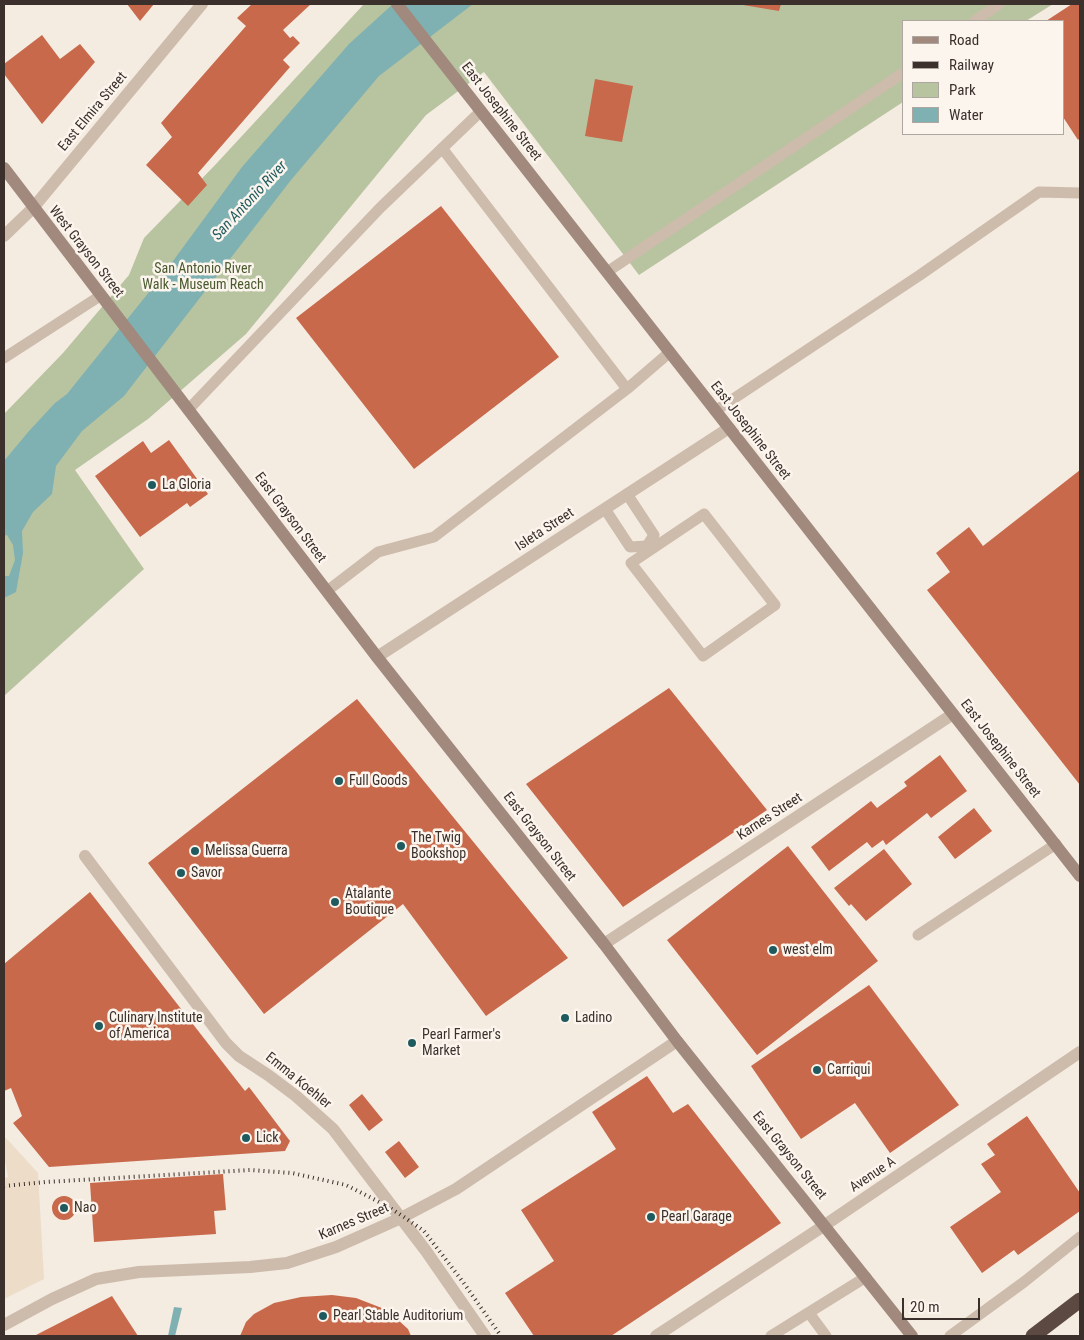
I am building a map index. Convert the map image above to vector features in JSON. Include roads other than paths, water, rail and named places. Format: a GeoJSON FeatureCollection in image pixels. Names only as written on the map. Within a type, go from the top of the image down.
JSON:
{"type":"FeatureCollection","features":[{"type":"Feature","properties":{"kind":"highway"},"geometry":{"type":"LineString","coordinates":[[1033,1336],[1080,1300]]}},
{"type":"Feature","properties":{"kind":"street","name":"East Elmira Street"},"geometry":{"type":"LineString","coordinates":[[4,236],[33,208],[202,4]]}},
{"type":"Feature","properties":{"kind":"street","name":"East Josephine Street"},"geometry":{"type":"LineString","coordinates":[[397,4],[1080,876]]}},
{"type":"Feature","properties":{"kind":"street","name":"West Grayson Street"},"geometry":{"type":"LineString","coordinates":[[4,168],[146,354]]}},
{"type":"Feature","properties":{"kind":"street","name":"East Grayson Street"},"geometry":{"type":"LineString","coordinates":[[146,354],[377,657],[604,944],[677,1041],[912,1336]]}},
{"type":"Feature","properties":{"kind":"street","name":"Isleta Street"},"geometry":{"type":"LineString","coordinates":[[377,657],[729,428]]}},
{"type":"Feature","properties":{"kind":"street","name":"Karnes Street"},"geometry":{"type":"LineString","coordinates":[[604,944],[953,714]]}},
{"type":"Feature","properties":{"kind":"street","name":"Emma Koehler"},"geometry":{"type":"LineString","coordinates":[[85,856],[226,1043],[239,1056],[268,1074],[296,1096],[332,1129],[358,1160],[426,1251],[485,1336]]}},
{"type":"Feature","properties":{"kind":"street","name":"Karnes Street"},"geometry":{"type":"LineString","coordinates":[[4,1325],[52,1299],[96,1279],[139,1272],[250,1267],[288,1263],[336,1247],[401,1218],[456,1189],[677,1041]]}},
{"type":"Feature","properties":{"kind":"street","name":"Avenue A"},"geometry":{"type":"LineString","coordinates":[[659,1335],[1080,1052]]}},
{"type":"Feature","properties":{"kind":"lane"},"geometry":{"type":"LineString","coordinates":[[976,20],[999,4]]}},
{"type":"Feature","properties":{"kind":"lane"},"geometry":{"type":"LineString","coordinates":[[607,272],[902,74]]}},
{"type":"Feature","properties":{"kind":"lane"},"geometry":{"type":"LineString","coordinates":[[188,410],[380,208],[481,111]]}},
{"type":"Feature","properties":{"kind":"lane"},"geometry":{"type":"LineString","coordinates":[[442,148],[627,389]]}},
{"type":"Feature","properties":{"kind":"lane"},"geometry":{"type":"LineString","coordinates":[[716,410],[920,275],[1039,192],[1080,193]]}},
{"type":"Feature","properties":{"kind":"lane"},"geometry":{"type":"LineString","coordinates":[[4,358],[100,296]]}},
{"type":"Feature","properties":{"kind":"lane"},"geometry":{"type":"LineString","coordinates":[[327,591],[378,552],[434,537],[627,389],[670,352]]}},
{"type":"Feature","properties":{"kind":"lane"},"geometry":{"type":"LineString","coordinates":[[605,509],[630,547],[648,548],[704,514],[775,606],[703,656],[631,563],[648,548],[654,535],[627,494]]}},
{"type":"Feature","properties":{"kind":"lane"},"geometry":{"type":"LineString","coordinates":[[918,935],[1056,844]]}},
{"type":"Feature","properties":{"kind":"lane"},"geometry":{"type":"LineString","coordinates":[[950,1336],[1080,1238]]}},
{"type":"Feature","properties":{"kind":"lane"},"geometry":{"type":"LineString","coordinates":[[771,1336],[866,1277]]}},
{"type":"Feature","properties":{"kind":"lane"},"geometry":{"type":"LineString","coordinates":[[809,1313],[826,1336]]}},
{"type":"Feature","properties":{"kind":"water","name":"San Antonio River"},"geometry":{"type":"Polygon","coordinates":[[[393,4],[473,4],[379,76],[291,180],[124,396],[82,431],[56,466],[52,494],[33,512],[22,531],[23,553],[16,592],[4,598],[4,576],[9,576],[15,560],[13,545],[7,535],[4,536],[4,461],[55,403],[67,394],[162,276],[242,167],[349,44],[393,4]]]}},
{"type":"Feature","properties":{"kind":"water"},"geometry":{"type":"Polygon","coordinates":[[[174,1307],[182,1308],[175,1336],[168,1336],[174,1307]]]}},
{"type":"Feature","properties":{"kind":"railway"},"geometry":{"type":"LineString","coordinates":[[4,1186],[250,1170],[292,1173],[346,1185],[387,1206],[424,1231],[501,1336]]}},
{"type":"Feature","properties":{"kind":"place","name":"La Gloria"},"geometry":{"type":"Point","coordinates":[152,485]}},
{"type":"Feature","properties":{"kind":"place","name":"Full Goods"},"geometry":{"type":"Point","coordinates":[339,781]}},
{"type":"Feature","properties":{"kind":"place","name":"The Twig Bookshop"},"geometry":{"type":"Point","coordinates":[401,846]}},
{"type":"Feature","properties":{"kind":"place","name":"Melissa Guerra"},"geometry":{"type":"Point","coordinates":[195,851]}},
{"type":"Feature","properties":{"kind":"place","name":"Savor"},"geometry":{"type":"Point","coordinates":[181,873]}},
{"type":"Feature","properties":{"kind":"place","name":"Atalante Boutique"},"geometry":{"type":"Point","coordinates":[335,902]}},
{"type":"Feature","properties":{"kind":"place","name":"west elm"},"geometry":{"type":"Point","coordinates":[773,950]}},
{"type":"Feature","properties":{"kind":"place","name":"Ladino"},"geometry":{"type":"Point","coordinates":[565,1018]}},
{"type":"Feature","properties":{"kind":"place","name":"Culinary Institute of America"},"geometry":{"type":"Point","coordinates":[99,1026]}},
{"type":"Feature","properties":{"kind":"place","name":"Pearl Farmer's Market"},"geometry":{"type":"Point","coordinates":[412,1043]}},
{"type":"Feature","properties":{"kind":"place","name":"Carriqui"},"geometry":{"type":"Point","coordinates":[817,1070]}},
{"type":"Feature","properties":{"kind":"place","name":"Lick"},"geometry":{"type":"Point","coordinates":[246,1138]}},
{"type":"Feature","properties":{"kind":"place","name":"Nao"},"geometry":{"type":"Point","coordinates":[64,1208]}},
{"type":"Feature","properties":{"kind":"place","name":"Pearl Garage"},"geometry":{"type":"Point","coordinates":[651,1217]}},
{"type":"Feature","properties":{"kind":"place","name":"Pearl Stable Auditorium"},"geometry":{"type":"Point","coordinates":[323,1316]}},
{"type":"Feature","properties":{"kind":"park label","name":"San Antonio River Walk - Museum Reach"},"geometry":{"type":"Point","coordinates":[203,278]}}]}
